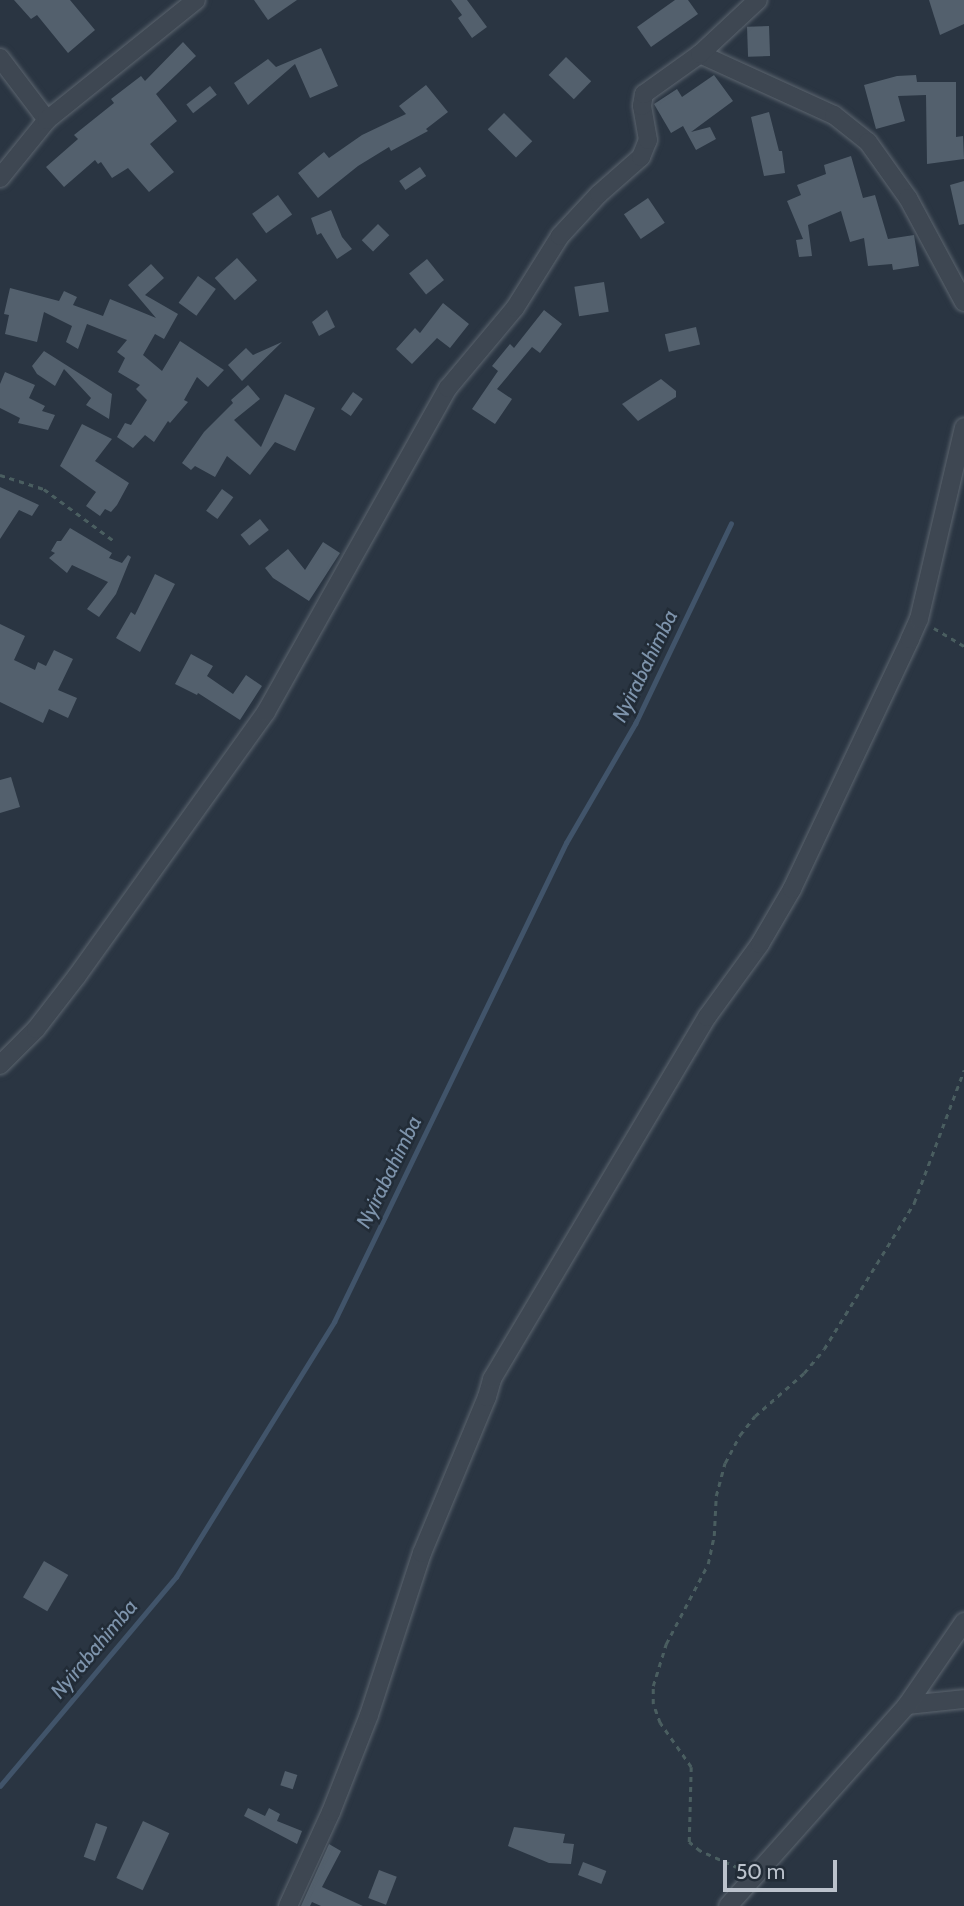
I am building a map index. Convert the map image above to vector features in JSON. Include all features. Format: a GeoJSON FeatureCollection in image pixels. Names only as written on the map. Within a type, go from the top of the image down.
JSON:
{"type":"FeatureCollection","features":[{"type":"Feature","properties":{"kind":"street"},"geometry":{"type":"LineString","coordinates":[[0,178],[47,120],[196,0]]}},
{"type":"Feature","properties":{"kind":"street"},"geometry":{"type":"LineString","coordinates":[[0,1065],[36,1029],[77,976],[265,712],[325,602],[370,531],[448,388],[515,308],[560,236],[599,194],[641,157],[648,140],[642,106],[643,94],[700,54],[758,0]]}},
{"type":"Feature","properties":{"kind":"street"},"geometry":{"type":"LineString","coordinates":[[700,54],[834,115],[859,134],[887,166],[908,198],[964,302]]}},
{"type":"Feature","properties":{"kind":"street"},"geometry":{"type":"LineString","coordinates":[[0,58],[47,120]]}},
{"type":"Feature","properties":{"kind":"street"},"geometry":{"type":"LineString","coordinates":[[288,1906],[331,1812],[369,1715],[422,1553],[492,1379],[707,1017],[760,944],[792,889],[919,619],[964,427]]}},
{"type":"Feature","properties":{"kind":"street"},"geometry":{"type":"LineString","coordinates":[[728,1906],[907,1705],[964,1622]]}},
{"type":"Feature","properties":{"kind":"street"},"geometry":{"type":"LineString","coordinates":[[907,1705],[964,1699]]}},
{"type":"Feature","properties":{"kind":"path"},"geometry":{"type":"LineString","coordinates":[[0,475],[44,489],[114,541]]}},
{"type":"Feature","properties":{"kind":"path"},"geometry":{"type":"LineString","coordinates":[[919,619],[964,646]]}},
{"type":"Feature","properties":{"kind":"path"},"geometry":{"type":"LineString","coordinates":[[755,1876],[700,1851],[689,1842],[691,1768],[660,1723],[653,1704],[653,1686],[666,1644],[708,1564],[716,1496],[725,1463],[740,1435],[755,1416],[804,1373],[824,1349],[914,1203],[964,1070]]}},
{"type":"Feature","properties":{"kind":"building"},"geometry":{"type":"Polygon","coordinates":[[[14,0],[70,0],[95,30],[68,53],[37,15],[31,19],[14,0]]]}},
{"type":"Feature","properties":{"kind":"building"},"geometry":{"type":"Polygon","coordinates":[[[254,0],[297,0],[268,20],[254,0]]]}},
{"type":"Feature","properties":{"kind":"building"},"geometry":{"type":"Polygon","coordinates":[[[451,0],[467,0],[487,27],[472,38],[458,18],[462,15],[451,0]]]}},
{"type":"Feature","properties":{"kind":"building"},"geometry":{"type":"Polygon","coordinates":[[[675,0],[688,0],[698,14],[651,47],[637,27],[675,0]]]}},
{"type":"Feature","properties":{"kind":"building"},"geometry":{"type":"Polygon","coordinates":[[[929,0],[964,0],[964,24],[940,35],[929,0]]]}},
{"type":"Feature","properties":{"kind":"building"},"geometry":{"type":"Polygon","coordinates":[[[769,26],[770,56],[748,57],[747,27],[769,26]]]}},
{"type":"Feature","properties":{"kind":"building"},"geometry":{"type":"Polygon","coordinates":[[[183,42],[196,56],[156,94],[177,121],[150,144],[174,172],[149,192],[128,168],[112,178],[101,162],[98,164],[95,160],[64,187],[46,167],[78,139],[74,135],[114,103],[111,99],[141,76],[145,81],[183,42]]]}},
{"type":"Feature","properties":{"kind":"building"},"geometry":{"type":"Polygon","coordinates":[[[321,48],[338,86],[310,98],[295,64],[248,105],[234,83],[268,59],[276,67],[321,48]]]}},
{"type":"Feature","properties":{"kind":"building"},"geometry":{"type":"Polygon","coordinates":[[[566,57],[591,81],[574,99],[549,75],[566,57]]]}},
{"type":"Feature","properties":{"kind":"building"},"geometry":{"type":"Polygon","coordinates":[[[714,75],[733,101],[691,132],[710,127],[716,139],[696,150],[683,126],[671,133],[654,104],[677,89],[682,97],[714,75]]]}},
{"type":"Feature","properties":{"kind":"building"},"geometry":{"type":"Polygon","coordinates":[[[916,75],[917,82],[956,82],[956,137],[963,136],[964,159],[927,164],[926,95],[898,96],[905,121],[876,129],[864,85],[897,76],[916,75]]]}},
{"type":"Feature","properties":{"kind":"building"},"geometry":{"type":"Polygon","coordinates":[[[426,85],[448,112],[426,129],[428,131],[391,151],[389,147],[358,166],[318,198],[298,173],[324,152],[329,158],[362,135],[406,114],[399,106],[426,85]]]}},
{"type":"Feature","properties":{"kind":"building"},"geometry":{"type":"Polygon","coordinates":[[[210,86],[217,95],[193,113],[186,104],[210,86]]]}},
{"type":"Feature","properties":{"kind":"building"},"geometry":{"type":"Polygon","coordinates":[[[769,112],[779,151],[782,151],[785,173],[764,176],[751,117],[769,112]]]}},
{"type":"Feature","properties":{"kind":"building"},"geometry":{"type":"Polygon","coordinates":[[[504,113],[532,141],[516,158],[488,129],[504,113]]]}},
{"type":"Feature","properties":{"kind":"building"},"geometry":{"type":"Polygon","coordinates":[[[851,156],[863,198],[875,195],[888,239],[914,235],[919,266],[893,270],[892,264],[868,266],[864,238],[850,242],[841,211],[808,225],[812,256],[799,257],[796,240],[803,239],[787,201],[801,195],[797,185],[826,174],[824,165],[851,156]]]}},
{"type":"Feature","properties":{"kind":"building"},"geometry":{"type":"Polygon","coordinates":[[[420,167],[426,176],[405,190],[399,181],[420,167]]]}},
{"type":"Feature","properties":{"kind":"building"},"geometry":{"type":"Polygon","coordinates":[[[964,181],[964,224],[959,225],[950,185],[964,181]]]}},
{"type":"Feature","properties":{"kind":"building"},"geometry":{"type":"Polygon","coordinates":[[[278,195],[292,214],[266,233],[252,214],[278,195]]]}},
{"type":"Feature","properties":{"kind":"building"},"geometry":{"type":"Polygon","coordinates":[[[648,198],[665,223],[641,239],[624,214],[648,198]]]}},
{"type":"Feature","properties":{"kind":"building"},"geometry":{"type":"Polygon","coordinates":[[[331,210],[342,237],[352,249],[337,259],[321,233],[317,235],[311,218],[331,210]]]}},
{"type":"Feature","properties":{"kind":"building"},"geometry":{"type":"Polygon","coordinates":[[[378,224],[389,235],[373,252],[362,240],[378,224]]]}},
{"type":"Feature","properties":{"kind":"building"},"geometry":{"type":"Polygon","coordinates":[[[237,258],[257,280],[235,300],[215,278],[237,258]]]}},
{"type":"Feature","properties":{"kind":"building"},"geometry":{"type":"Polygon","coordinates":[[[427,259],[444,280],[426,294],[409,273],[427,259]]]}},
{"type":"Feature","properties":{"kind":"building"},"geometry":{"type":"Polygon","coordinates":[[[151,264],[164,278],[145,295],[178,314],[164,339],[155,334],[143,355],[162,371],[180,341],[224,370],[208,387],[197,377],[184,400],[188,402],[170,423],[168,421],[154,442],[145,435],[133,448],[117,437],[125,423],[131,425],[147,400],[136,389],[140,385],[118,372],[125,358],[117,352],[127,340],[87,324],[78,349],[66,342],[72,326],[44,312],[37,342],[5,334],[9,315],[4,314],[10,288],[59,301],[64,291],[77,297],[73,305],[103,316],[110,299],[156,318],[128,285],[151,264]]]}},
{"type":"Feature","properties":{"kind":"building"},"geometry":{"type":"Polygon","coordinates":[[[198,276],[216,289],[196,316],[179,303],[198,276]]]}},
{"type":"Feature","properties":{"kind":"building"},"geometry":{"type":"Polygon","coordinates":[[[604,282],[609,312],[579,316],[574,287],[604,282]]]}},
{"type":"Feature","properties":{"kind":"building"},"geometry":{"type":"Polygon","coordinates":[[[443,303],[469,324],[450,348],[437,338],[412,364],[396,349],[415,328],[420,333],[443,303]]]}},
{"type":"Feature","properties":{"kind":"building"},"geometry":{"type":"Polygon","coordinates":[[[327,310],[335,327],[319,336],[312,322],[327,310]]]}},
{"type":"Feature","properties":{"kind":"building"},"geometry":{"type":"Polygon","coordinates":[[[544,310],[562,324],[540,353],[532,347],[497,389],[512,399],[495,424],[472,409],[498,371],[492,366],[510,344],[514,348],[544,310]]]}},
{"type":"Feature","properties":{"kind":"building"},"geometry":{"type":"Polygon","coordinates":[[[696,327],[700,345],[669,352],[665,334],[696,327]]]}},
{"type":"Feature","properties":{"kind":"building"},"geometry":{"type":"Polygon","coordinates":[[[282,342],[242,381],[228,365],[246,348],[253,355],[282,342]]]}},
{"type":"Feature","properties":{"kind":"building"},"geometry":{"type":"Polygon","coordinates":[[[44,351],[112,394],[109,419],[86,405],[91,398],[64,369],[55,386],[37,374],[32,366],[44,351]]]}},
{"type":"Feature","properties":{"kind":"building"},"geometry":{"type":"Polygon","coordinates":[[[5,372],[35,385],[29,398],[45,406],[42,411],[55,415],[48,430],[18,423],[20,418],[0,408],[0,384],[5,372]]]}},
{"type":"Feature","properties":{"kind":"building"},"geometry":{"type":"Polygon","coordinates":[[[661,379],[676,391],[676,397],[638,421],[622,404],[661,379]]]}},
{"type":"Feature","properties":{"kind":"building"},"geometry":{"type":"Polygon","coordinates":[[[248,385],[260,399],[234,420],[261,447],[285,394],[315,408],[295,451],[275,442],[250,475],[227,456],[215,477],[195,466],[191,470],[182,463],[204,432],[233,403],[231,400],[248,385]]]}},
{"type":"Feature","properties":{"kind":"building"},"geometry":{"type":"Polygon","coordinates":[[[353,392],[363,399],[351,416],[341,409],[353,392]]]}},
{"type":"Feature","properties":{"kind":"building"},"geometry":{"type":"Polygon","coordinates":[[[82,424],[112,439],[95,461],[129,483],[111,512],[105,509],[100,516],[86,506],[96,492],[60,466],[82,424]]]}},
{"type":"Feature","properties":{"kind":"building"},"geometry":{"type":"Polygon","coordinates":[[[0,487],[39,505],[32,516],[19,510],[0,539],[0,487]]]}},
{"type":"Feature","properties":{"kind":"building"},"geometry":{"type":"Polygon","coordinates":[[[222,489],[233,497],[217,519],[206,511],[222,489]]]}},
{"type":"Feature","properties":{"kind":"building"},"geometry":{"type":"Polygon","coordinates":[[[260,519],[269,530],[249,546],[241,535],[260,519]]]}},
{"type":"Feature","properties":{"kind":"building"},"geometry":{"type":"Polygon","coordinates":[[[70,528],[112,553],[109,558],[122,563],[128,555],[131,557],[116,594],[99,617],[87,609],[108,582],[72,565],[67,573],[49,558],[55,553],[51,551],[57,541],[61,541],[70,528]]]}},
{"type":"Feature","properties":{"kind":"building"},"geometry":{"type":"Polygon","coordinates":[[[323,542],[340,553],[309,601],[273,578],[265,568],[288,549],[305,570],[323,542]]]}},
{"type":"Feature","properties":{"kind":"building"},"geometry":{"type":"Polygon","coordinates":[[[155,574],[175,584],[140,652],[116,638],[131,612],[135,615],[155,574]]]}},
{"type":"Feature","properties":{"kind":"building"},"geometry":{"type":"Polygon","coordinates":[[[0,624],[25,636],[14,660],[35,670],[38,662],[46,666],[54,650],[73,659],[58,690],[77,698],[68,718],[49,709],[43,723],[0,702],[0,624]]]}},
{"type":"Feature","properties":{"kind":"building"},"geometry":{"type":"Polygon","coordinates":[[[191,654],[213,666],[207,676],[233,694],[246,675],[262,686],[240,720],[198,693],[197,695],[175,684],[191,654]]]}},
{"type":"Feature","properties":{"kind":"building"},"geometry":{"type":"Polygon","coordinates":[[[11,777],[20,807],[0,813],[0,780],[11,777]]]}},
{"type":"Feature","properties":{"kind":"building"},"geometry":{"type":"Polygon","coordinates":[[[44,1561],[68,1575],[47,1611],[23,1597],[44,1561]]]}},
{"type":"Feature","properties":{"kind":"building"},"geometry":{"type":"Polygon","coordinates":[[[285,1771],[297,1775],[293,1789],[280,1785],[285,1771]]]}},
{"type":"Feature","properties":{"kind":"building"},"geometry":{"type":"Polygon","coordinates":[[[248,1808],[265,1816],[269,1808],[280,1814],[277,1821],[302,1831],[297,1844],[244,1816],[248,1808]]]}},
{"type":"Feature","properties":{"kind":"building"},"geometry":{"type":"Polygon","coordinates":[[[143,1821],[169,1833],[143,1890],[116,1878],[143,1821]]]}},
{"type":"Feature","properties":{"kind":"building"},"geometry":{"type":"Polygon","coordinates":[[[96,1823],[107,1827],[95,1861],[84,1857],[96,1823]]]}},
{"type":"Feature","properties":{"kind":"building"},"geometry":{"type":"Polygon","coordinates":[[[514,1827],[565,1834],[563,1843],[574,1844],[571,1864],[549,1863],[508,1846],[514,1827]]]}},
{"type":"Feature","properties":{"kind":"building"},"geometry":{"type":"Polygon","coordinates":[[[329,1844],[341,1851],[322,1887],[363,1906],[321,1906],[312,1902],[310,1906],[301,1906],[329,1844]]]}},
{"type":"Feature","properties":{"kind":"building"},"geometry":{"type":"Polygon","coordinates":[[[583,1862],[606,1871],[601,1884],[578,1875],[583,1862]]]}},
{"type":"Feature","properties":{"kind":"building"},"geometry":{"type":"Polygon","coordinates":[[[379,1870],[397,1877],[386,1905],[368,1898],[379,1870]]]}},
{"type":"Feature","properties":{"kind":"waterway","name":"Nyirabahimba"},"geometry":{"type":"LineString","coordinates":[[0,1786],[176,1577],[334,1322],[566,843],[635,724],[731,524]]}}]}
